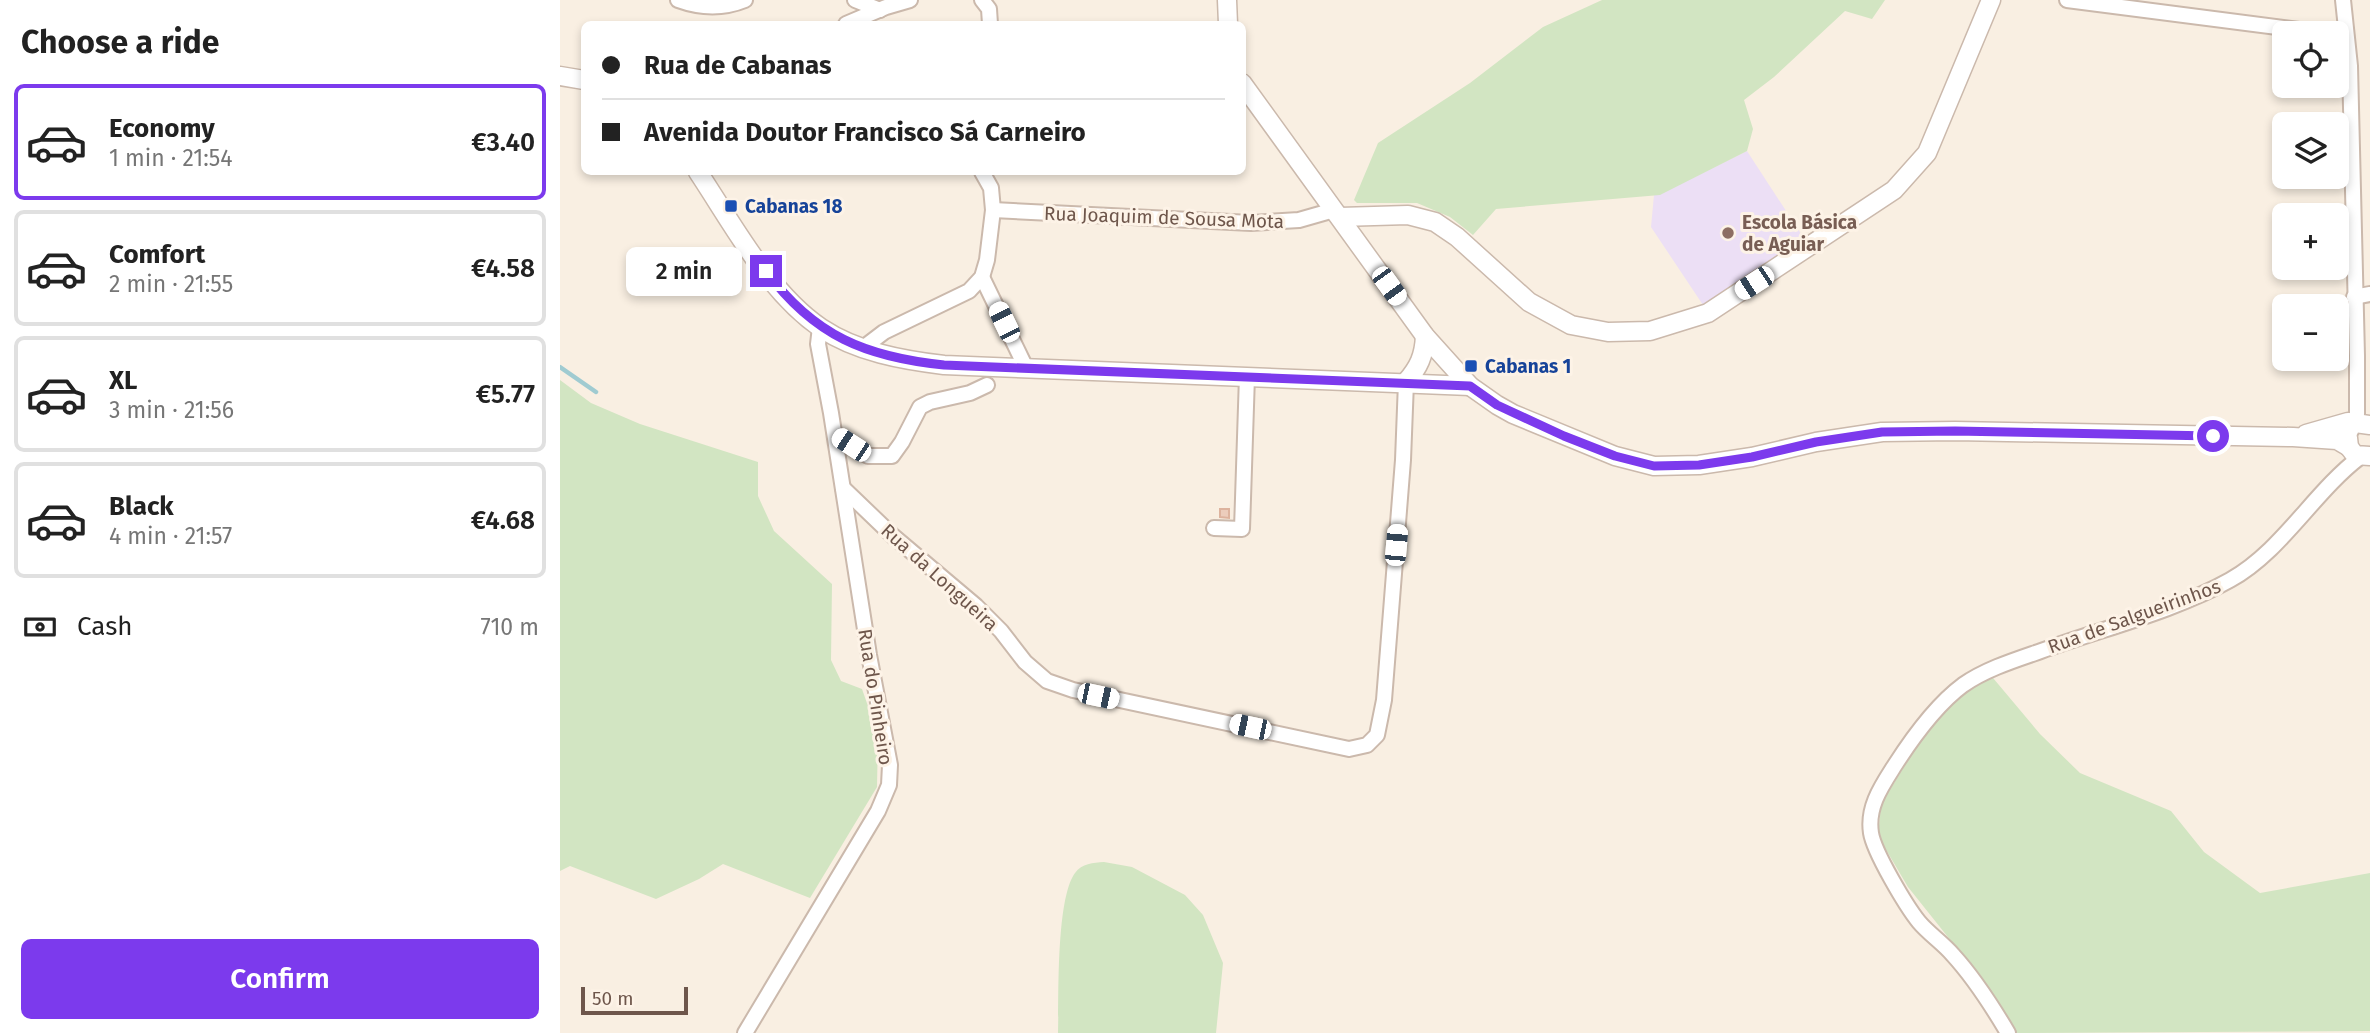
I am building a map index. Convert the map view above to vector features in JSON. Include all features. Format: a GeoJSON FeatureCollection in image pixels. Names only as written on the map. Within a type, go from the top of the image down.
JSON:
{"type":"FeatureCollection","features":[{"type":"Feature","properties":{"kind":"street"},"geometry":{"type":"LineString","coordinates":[[678,0],[705,7],[734,5],[746,0]]}},
{"type":"Feature","properties":{"kind":"street"},"geometry":{"type":"LineString","coordinates":[[855,0],[880,5]]}},
{"type":"Feature","properties":{"kind":"street"},"geometry":{"type":"LineString","coordinates":[[851,21],[880,5],[910,0]]}},
{"type":"Feature","properties":{"kind":"street"},"geometry":{"type":"LineString","coordinates":[[982,0],[989,9],[990,21]]}},
{"type":"Feature","properties":{"kind":"street"},"geometry":{"type":"LineString","coordinates":[[1227,0],[1228,21]]}},
{"type":"Feature","properties":{"kind":"street"},"geometry":{"type":"LineString","coordinates":[[1337,213],[1408,215],[1435,222],[1457,237],[1529,302],[1571,325],[1608,332],[1650,331],[1708,313],[1894,190],[1927,152],[1991,0]]}},
{"type":"Feature","properties":{"kind":"street"},"geometry":{"type":"LineString","coordinates":[[2067,0],[2272,26]]}},
{"type":"Feature","properties":{"kind":"street"},"geometry":{"type":"LineString","coordinates":[[2342,21],[2343,0]]}},
{"type":"Feature","properties":{"kind":"street"},"geometry":{"type":"LineString","coordinates":[[2349,63],[2359,438]]}},
{"type":"Feature","properties":{"kind":"street"},"geometry":{"type":"LineString","coordinates":[[560,76],[581,80]]}},
{"type":"Feature","properties":{"kind":"street"},"geometry":{"type":"LineString","coordinates":[[1246,88],[1425,336],[1470,386],[1497,405],[1615,456],[1654,466],[1699,465],[1882,432],[2359,438]]}},
{"type":"Feature","properties":{"kind":"street"},"geometry":{"type":"LineString","coordinates":[[700,175],[780,291],[820,327],[863,348],[922,362],[1470,386]]}},
{"type":"Feature","properties":{"kind":"street"},"geometry":{"type":"LineString","coordinates":[[863,348],[884,332],[969,291],[982,276],[987,260],[993,210],[990,188],[984,175]]}},
{"type":"Feature","properties":{"kind":"street","name":"Rua Joaquim de Sousa Mota"},"geometry":{"type":"LineString","coordinates":[[993,210],[1251,223],[1299,220],[1337,213]]}},
{"type":"Feature","properties":{"kind":"street"},"geometry":{"type":"LineString","coordinates":[[982,276],[1026,368]]}},
{"type":"Feature","properties":{"kind":"street"},"geometry":{"type":"LineString","coordinates":[[2354,297],[2370,294]]}},
{"type":"Feature","properties":{"kind":"street","name":"Rua do Pinheiro"},"geometry":{"type":"LineString","coordinates":[[745,1033],[878,811],[889,785],[890,765],[869,655],[818,344],[820,327]]}},
{"type":"Feature","properties":{"kind":"street"},"geometry":{"type":"LineString","coordinates":[[1406,382],[1420,365],[1425,351],[1425,336]]}},
{"type":"Feature","properties":{"kind":"street"},"geometry":{"type":"LineString","coordinates":[[1214,528],[1242,529],[1247,376]]}},
{"type":"Feature","properties":{"kind":"street","name":"Rua da Longueira"},"geometry":{"type":"LineString","coordinates":[[843,488],[902,544],[976,606],[1001,631],[1024,662],[1047,681],[1073,690],[1349,749],[1367,745],[1377,735],[1384,700],[1403,460],[1406,382]]}},
{"type":"Feature","properties":{"kind":"street"},"geometry":{"type":"LineString","coordinates":[[835,435],[868,456],[892,456],[920,407],[930,402],[970,393],[987,385]]}},
{"type":"Feature","properties":{"kind":"street"},"geometry":{"type":"LineString","coordinates":[[2292,437],[2337,440],[2359,438]]}},
{"type":"Feature","properties":{"kind":"street","name":"Rua de Salgueirinhos"},"geometry":{"type":"LineString","coordinates":[[2008,1033],[1985,995],[1954,955],[1919,922],[1891,876],[1872,837],[1870,816],[1878,793],[1907,746],[1935,712],[1963,685],[2007,663],[2190,599],[2230,580],[2259,561],[2343,469],[2359,438]]}},
{"type":"Feature","properties":{"kind":"shaded area","name":"Escola Básica de Aguiar"},"geometry":{"type":"Polygon","coordinates":[[[1747,151],[1805,240],[1703,305],[1651,227],[1654,195],[1747,151]]]}},
{"type":"Feature","properties":{"kind":"green space"},"geometry":{"type":"Polygon","coordinates":[[[1602,0],[1885,0],[1872,19],[1845,11],[1774,77],[1744,100],[1753,129],[1747,151],[1660,195],[1496,209],[1473,235],[1450,217],[1417,203],[1357,203],[1354,200],[1378,143],[1470,83],[1543,27],[1602,0]]]}},
{"type":"Feature","properties":{"kind":"green space"},"geometry":{"type":"Polygon","coordinates":[[[560,380],[591,403],[640,424],[758,462],[758,496],[774,531],[832,584],[831,660],[841,681],[862,689],[878,735],[877,787],[810,898],[723,864],[699,879],[656,899],[570,866],[560,871],[560,380]]]}},
{"type":"Feature","properties":{"kind":"green space"},"geometry":{"type":"Polygon","coordinates":[[[1988,672],[2040,734],[2080,773],[2171,811],[2204,852],[2260,893],[2370,873],[2370,1031],[2016,1033],[1995,996],[1908,887],[1878,836],[1881,804],[1917,746],[1966,680],[1988,672]]]}},
{"type":"Feature","properties":{"kind":"green space"},"geometry":{"type":"Polygon","coordinates":[[[1104,862],[1132,867],[1185,895],[1203,915],[1223,963],[1216,1033],[1058,1033],[1064,904],[1075,873],[1088,864],[1104,862]]]}},
{"type":"Feature","properties":{"kind":"building"},"geometry":{"type":"Polygon","coordinates":[[[1220,509],[1229,509],[1229,518],[1220,517],[1220,509]]]}},
{"type":"Feature","properties":{"kind":"waterway"},"geometry":{"type":"LineString","coordinates":[[560,367],[596,392]]}},
{"type":"Feature","properties":{"kind":"place","name":"Cabanas 18"},"geometry":{"type":"Point","coordinates":[731,206]}},
{"type":"Feature","properties":{"kind":"place","name":"Escola Básica de Aguiar"},"geometry":{"type":"Point","coordinates":[1728,233]}},
{"type":"Feature","properties":{"kind":"place","name":"Cabanas 1"},"geometry":{"type":"Point","coordinates":[1471,366]}},
{"type":"Feature","properties":{"kind":"route"},"geometry":{"type":"LineString","coordinates":[[766,271],[780,291],[820,327],[839,338],[887,355],[944,365],[1470,386],[1513,414],[1615,456],[1654,466],[1699,465],[1882,432],[2213,436]]}}]}
